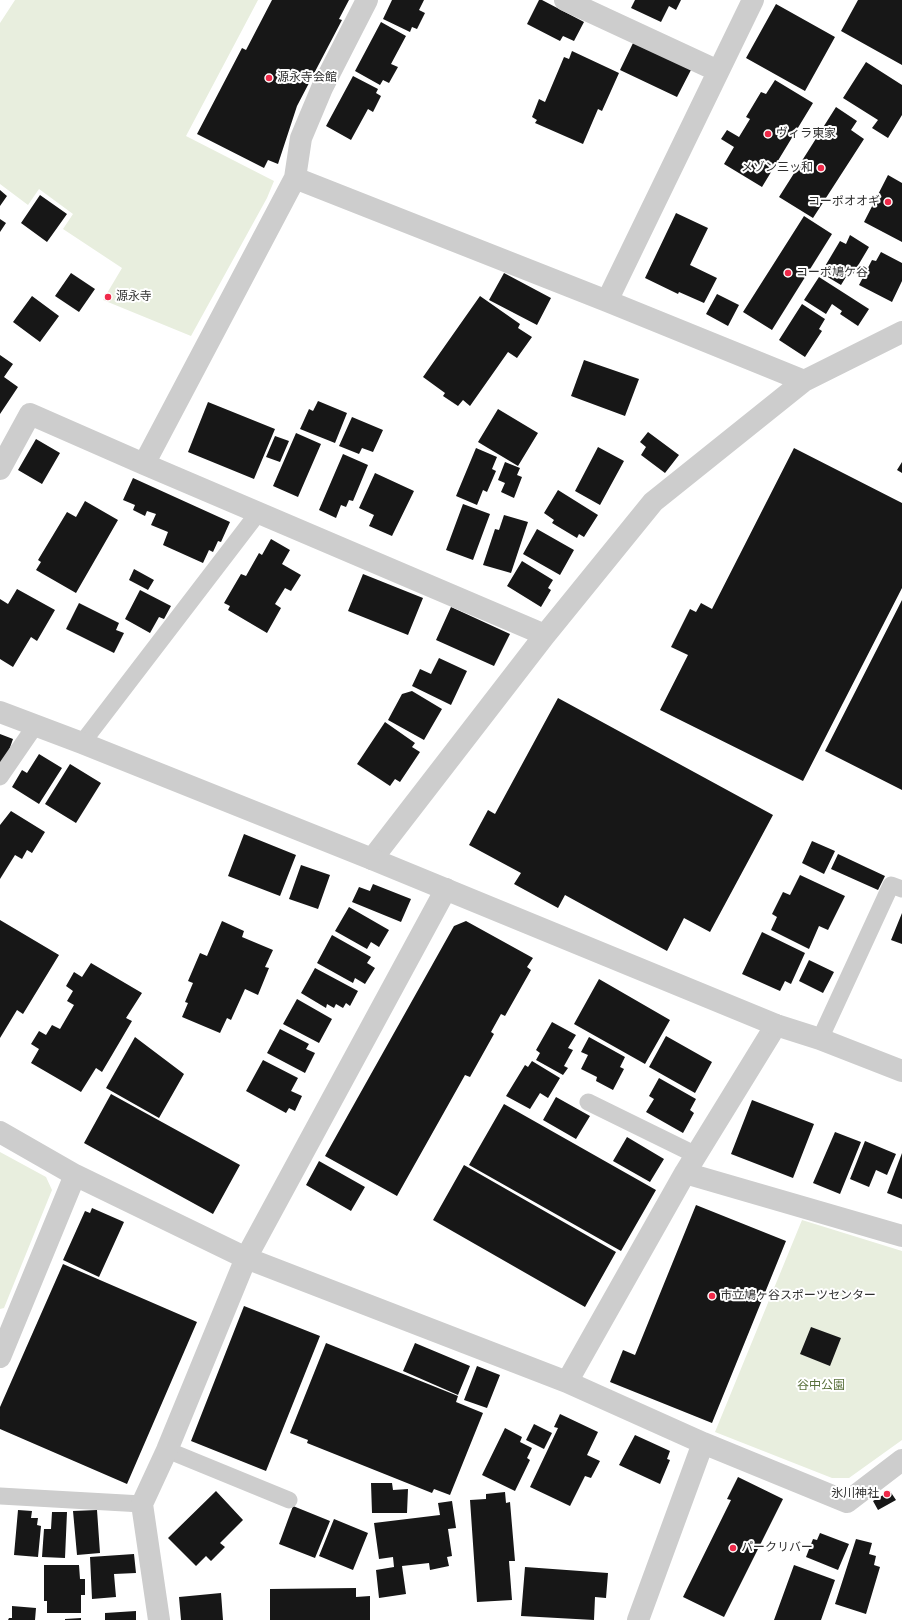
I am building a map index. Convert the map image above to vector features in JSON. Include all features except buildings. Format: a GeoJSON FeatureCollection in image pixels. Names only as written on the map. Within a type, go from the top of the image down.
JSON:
{"type":"FeatureCollection","features":[{"type":"Feature","properties":{"kind":"street"},"geometry":{"type":"LineString","coordinates":[[144,464],[295,178],[301,138],[322,88],[367,0]]}},
{"type":"Feature","properties":{"kind":"street"},"geometry":{"type":"LineString","coordinates":[[565,0],[718,71]]}},
{"type":"Feature","properties":{"kind":"street"},"geometry":{"type":"LineString","coordinates":[[607,300],[752,0]]}},
{"type":"Feature","properties":{"kind":"street"},"geometry":{"type":"LineString","coordinates":[[295,178],[607,300],[804,381]]}},
{"type":"Feature","properties":{"kind":"street"},"geometry":{"type":"LineString","coordinates":[[372,859],[544,635],[653,502],[804,381],[902,332]]}},
{"type":"Feature","properties":{"kind":"street"},"geometry":{"type":"LineString","coordinates":[[0,469],[30,414],[544,635]]}},
{"type":"Feature","properties":{"kind":"street"},"geometry":{"type":"LineString","coordinates":[[0,712],[82,743],[372,859],[776,1025],[820,1039],[902,1071]]}},
{"type":"Feature","properties":{"kind":"street"},"geometry":{"type":"LineString","coordinates":[[160,1620],[142,1504],[167,1450],[246,1258],[446,889]]}},
{"type":"Feature","properties":{"kind":"street"},"geometry":{"type":"LineString","coordinates":[[567,1382],[690,1164],[776,1025]]}},
{"type":"Feature","properties":{"kind":"street"},"geometry":{"type":"LineString","coordinates":[[0,1132],[75,1175],[246,1258],[567,1382],[703,1443],[847,1502],[902,1460]]}},
{"type":"Feature","properties":{"kind":"street"},"geometry":{"type":"LineString","coordinates":[[690,1164],[902,1236]]}},
{"type":"Feature","properties":{"kind":"street"},"geometry":{"type":"LineString","coordinates":[[2,1348],[75,1175]]}},
{"type":"Feature","properties":{"kind":"street"},"geometry":{"type":"LineString","coordinates":[[638,1620],[703,1443]]}},
{"type":"Feature","properties":{"kind":"lane"},"geometry":{"type":"LineString","coordinates":[[82,743],[258,513]]}},
{"type":"Feature","properties":{"kind":"lane"},"geometry":{"type":"LineString","coordinates":[[0,777],[35,726]]}},
{"type":"Feature","properties":{"kind":"lane"},"geometry":{"type":"LineString","coordinates":[[820,1039],[891,885],[902,889]]}},
{"type":"Feature","properties":{"kind":"lane"},"geometry":{"type":"LineString","coordinates":[[588,1102],[690,1164]]}},
{"type":"Feature","properties":{"kind":"lane"},"geometry":{"type":"LineString","coordinates":[[167,1450],[289,1500]]}},
{"type":"Feature","properties":{"kind":"lane"},"geometry":{"type":"LineString","coordinates":[[0,1496],[142,1504]]}},
{"type":"Feature","properties":{"kind":"green space"},"geometry":{"type":"Polygon","coordinates":[[[15,0],[258,0],[186,136],[274,181],[267,198],[191,336],[103,300],[122,268],[63,229],[73,214],[39,189],[28,205],[0,184],[0,23],[15,0]]]}},
{"type":"Feature","properties":{"kind":"green space"},"geometry":{"type":"Polygon","coordinates":[[[0,1152],[46,1177],[52,1190],[4,1308],[0,1309],[0,1152]]]}},
{"type":"Feature","properties":{"kind":"green space","name":"谷中公園"},"geometry":{"type":"Polygon","coordinates":[[[802,1220],[902,1251],[902,1440],[849,1478],[832,1478],[715,1432],[802,1220]]]}},
{"type":"Feature","properties":{"kind":"place","name":"源永寺会館"},"geometry":{"type":"Point","coordinates":[269,78]}},
{"type":"Feature","properties":{"kind":"place","name":"ヴィラ東家"},"geometry":{"type":"Point","coordinates":[768,134]}},
{"type":"Feature","properties":{"kind":"place","name":"メゾン三ッ和"},"geometry":{"type":"Point","coordinates":[821,168]}},
{"type":"Feature","properties":{"kind":"place","name":"コーポオオギ"},"geometry":{"type":"Point","coordinates":[888,202]}},
{"type":"Feature","properties":{"kind":"place","name":"コーポ鳩ケ谷"},"geometry":{"type":"Point","coordinates":[788,273]}},
{"type":"Feature","properties":{"kind":"place","name":"源永寺"},"geometry":{"type":"Point","coordinates":[108,297]}},
{"type":"Feature","properties":{"kind":"place","name":"市立鳩ヶ谷スポーツセンター"},"geometry":{"type":"Point","coordinates":[712,1296]}},
{"type":"Feature","properties":{"kind":"place","name":"氷川神社"},"geometry":{"type":"Point","coordinates":[887,1494]}},
{"type":"Feature","properties":{"kind":"place","name":"パークリバー"},"geometry":{"type":"Point","coordinates":[733,1548]}}]}
